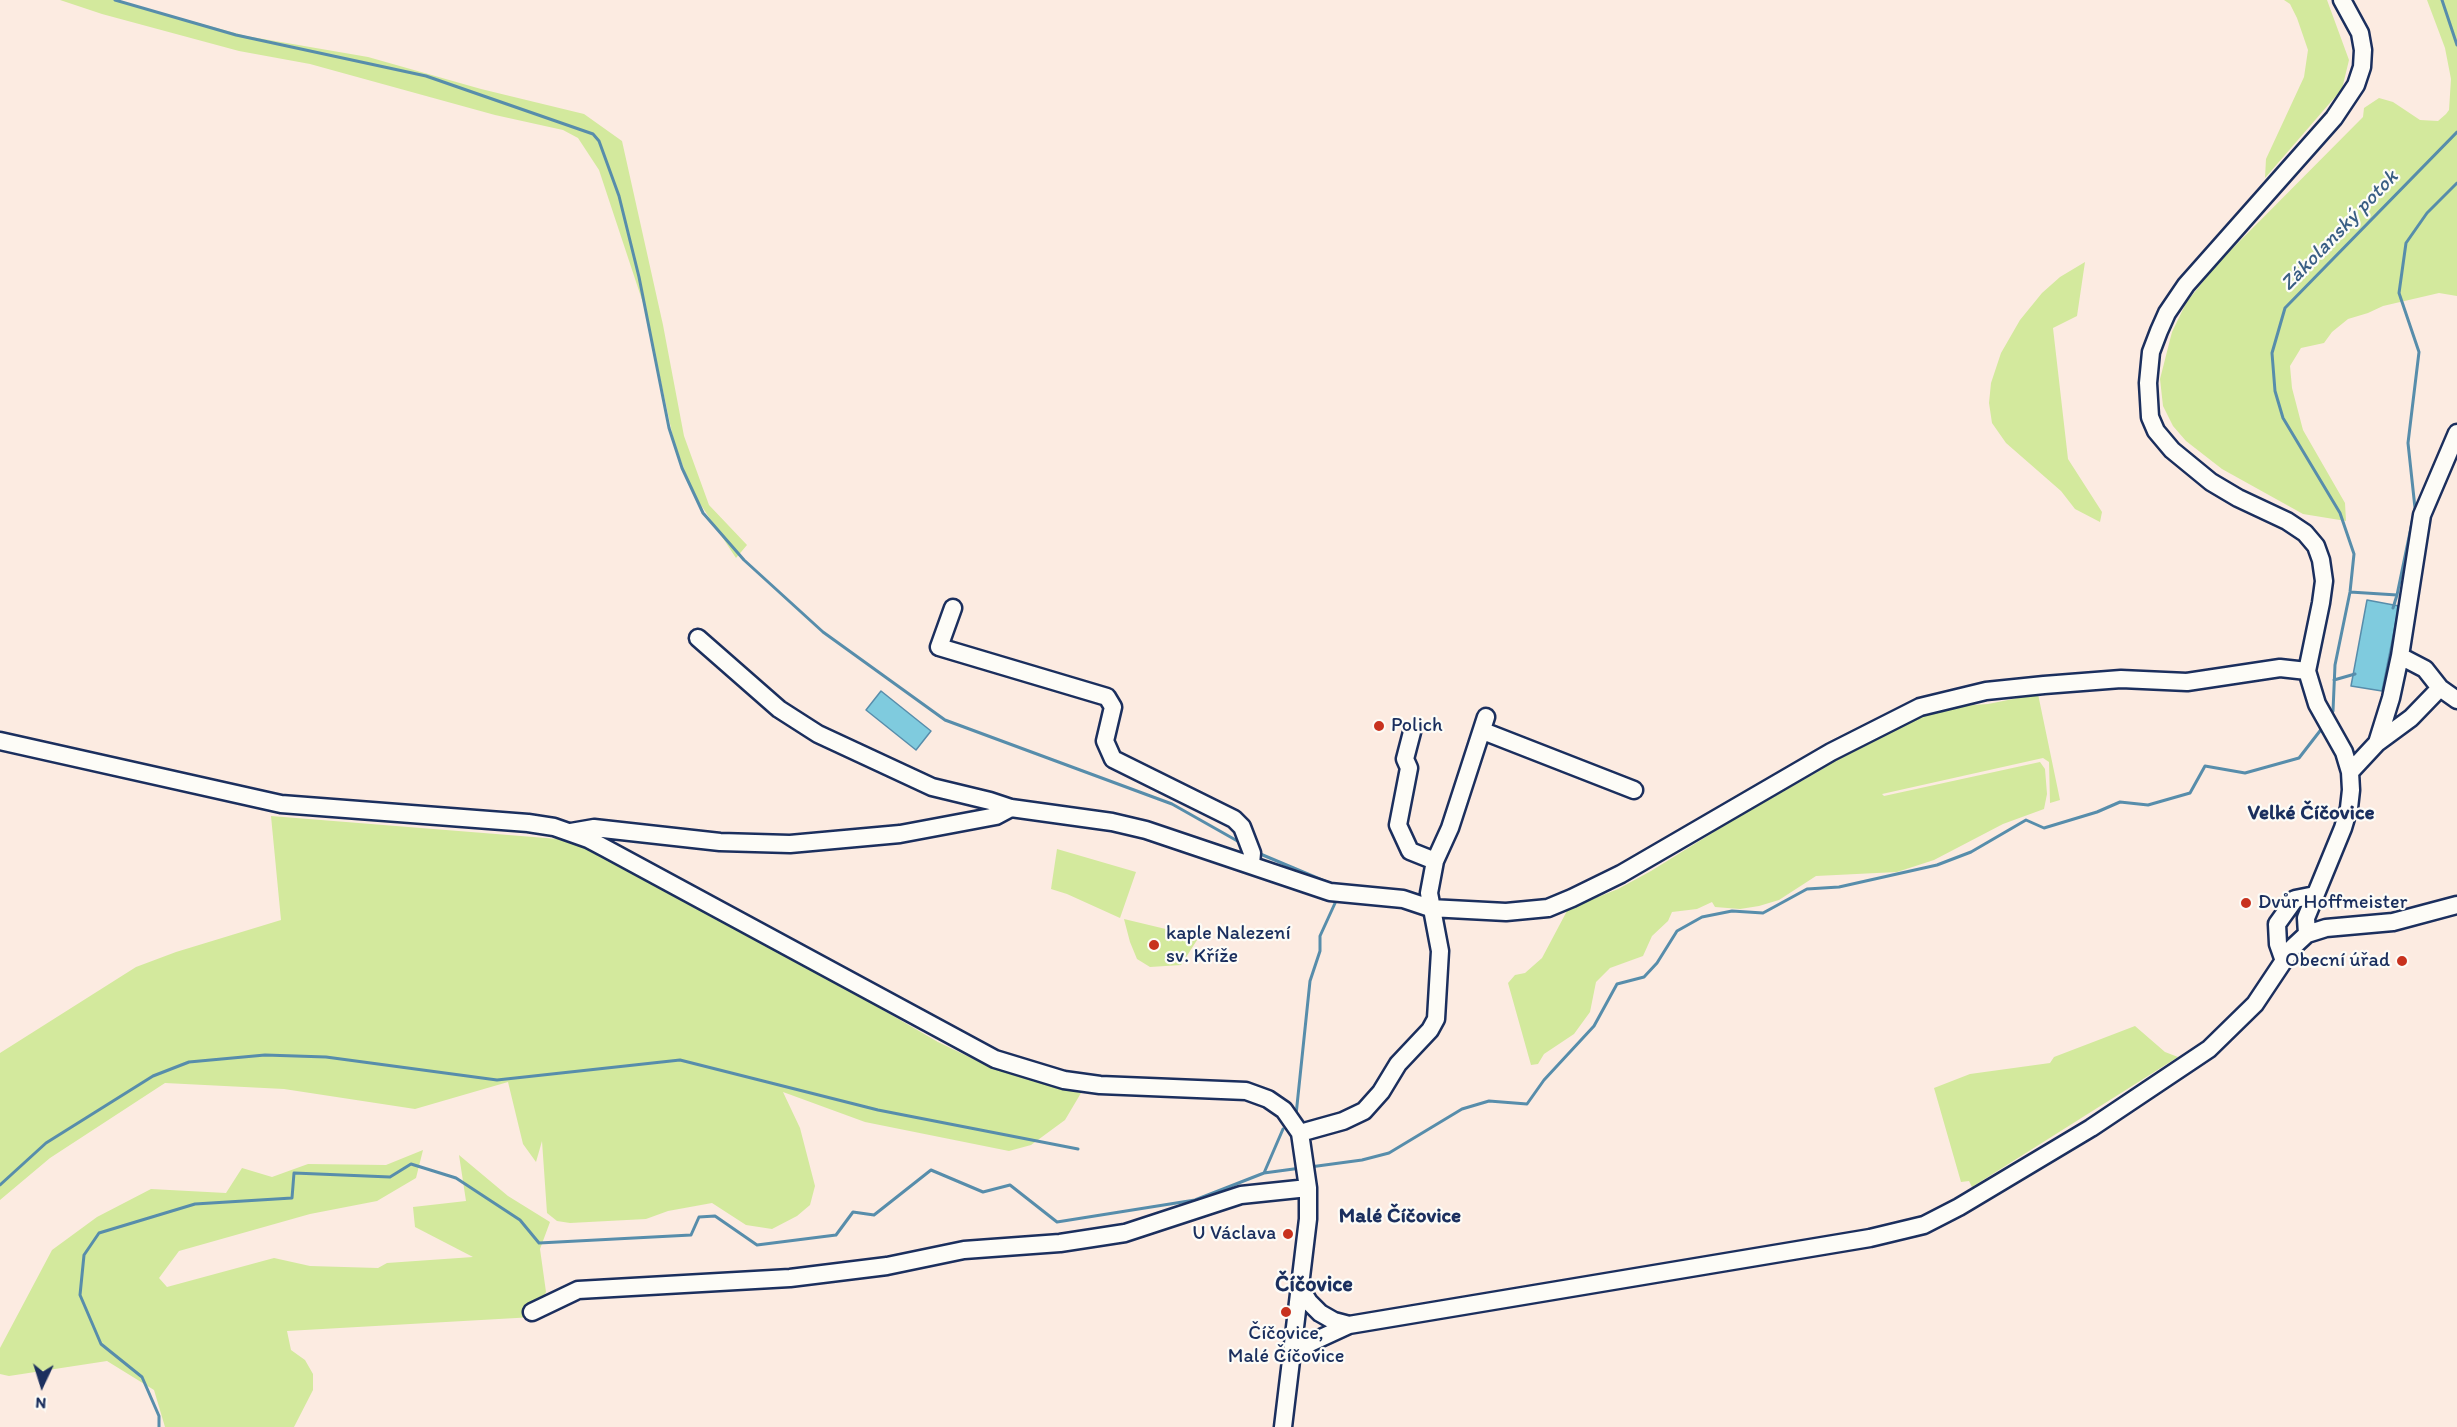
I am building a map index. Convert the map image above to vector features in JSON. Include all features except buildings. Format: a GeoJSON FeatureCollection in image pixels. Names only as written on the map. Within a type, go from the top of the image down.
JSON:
{"type":"FeatureCollection","features":[{"type":"Feature","properties":{"kind":"street"},"geometry":{"type":"LineString","coordinates":[[2307,934],[2307,918],[2349,808],[2350,772],[2338,737],[2317,704],[2307,671],[2321,603],[2324,580],[2322,560],[2316,546],[2305,533],[2287,521],[2238,498],[2211,482],[2172,450],[2156,431],[2150,417],[2148,383],[2151,352],[2167,312],[2186,285],[2334,118],[2356,85],[2362,67],[2363,50],[2360,33],[2342,0]]}},
{"type":"Feature","properties":{"kind":"street"},"geometry":{"type":"LineString","coordinates":[[2377,743],[2391,698],[2400,656],[2422,515],[2457,433]]}},
{"type":"Feature","properties":{"kind":"street"},"geometry":{"type":"LineString","coordinates":[[953,608],[939,647],[1107,697],[1113,707],[1105,741],[1115,762],[1234,819],[1242,827],[1252,853],[1251,864]]}},
{"type":"Feature","properties":{"kind":"street"},"geometry":{"type":"LineString","coordinates":[[698,638],[779,709],[818,734],[932,787],[1011,808],[1124,825],[1251,864],[1330,892],[1402,899],[1430,908],[1527,911],[1548,908],[1621,874],[1831,752],[1920,707],[1986,691],[2121,679],[2187,682],[2280,668],[2307,671]]}},
{"type":"Feature","properties":{"kind":"street"},"geometry":{"type":"LineString","coordinates":[[2400,656],[2425,669],[2440,688],[2457,700]]}},
{"type":"Feature","properties":{"kind":"street"},"geometry":{"type":"LineString","coordinates":[[2350,772],[2377,743],[2411,718],[2440,688]]}},
{"type":"Feature","properties":{"kind":"street"},"geometry":{"type":"LineString","coordinates":[[1302,1138],[1364,1111],[1381,1092],[1398,1064],[1430,1030],[1436,1019],[1440,951],[1430,908],[1429,893],[1435,861],[1450,828],[1484,724],[1634,790]]}},
{"type":"Feature","properties":{"kind":"street"},"geometry":{"type":"LineString","coordinates":[[1412,732],[1405,759],[1409,768],[1398,825],[1410,850],[1435,861]]}},
{"type":"Feature","properties":{"kind":"street"},"geometry":{"type":"LineString","coordinates":[[0,741],[281,804],[528,823],[570,832],[995,1059],[1064,1080],[1100,1085],[1246,1091],[1268,1099],[1284,1110],[1302,1138],[1308,1184],[1308,1219],[1301,1289],[1283,1427]]}},
{"type":"Feature","properties":{"kind":"street"},"geometry":{"type":"LineString","coordinates":[[570,832],[594,828],[720,842],[790,844],[900,834],[996,816],[1011,808]]}},
{"type":"Feature","properties":{"kind":"street"},"geometry":{"type":"LineString","coordinates":[[2284,961],[2278,944],[2277,924],[2295,899],[2315,895]]}},
{"type":"Feature","properties":{"kind":"street"},"geometry":{"type":"LineString","coordinates":[[1292,1355],[1310,1343],[1349,1325],[1870,1238],[1924,1225],[1959,1207],[2091,1128],[2209,1049],[2255,1004],[2293,947],[2307,934],[2326,928],[2393,922],[2457,905]]}},
{"type":"Feature","properties":{"kind":"street"},"geometry":{"type":"LineString","coordinates":[[532,1312],[578,1290],[790,1278],[887,1266],[964,1250],[1060,1243],[1114,1234],[1194,1212],[1241,1195],[1308,1184]]}},
{"type":"Feature","properties":{"kind":"street"},"geometry":{"type":"LineString","coordinates":[[1301,1289],[1320,1313],[1334,1321],[1349,1325]]}},
{"type":"Feature","properties":{"kind":"green space"},"geometry":{"type":"Polygon","coordinates":[[[60,0],[115,0],[246,36],[368,57],[481,89],[584,114],[622,141],[663,325],[684,436],[709,505],[747,545],[736,558],[693,493],[674,442],[646,312],[599,170],[578,138],[563,130],[495,115],[310,64],[239,51],[102,14],[60,0]]]}},
{"type":"Feature","properties":{"kind":"green space"},"geometry":{"type":"Polygon","coordinates":[[[2284,0],[2327,0],[2349,60],[2342,89],[2265,178],[2266,159],[2304,77],[2308,50],[2297,18],[2290,4],[2284,0]]]}},
{"type":"Feature","properties":{"kind":"green space"},"geometry":{"type":"Polygon","coordinates":[[[2427,0],[2457,0],[2457,296],[2439,293],[2383,306],[2348,319],[2332,332],[2324,343],[2301,348],[2290,366],[2292,388],[2303,430],[2345,503],[2346,521],[2303,514],[2222,469],[2186,441],[2173,426],[2163,406],[2160,379],[2172,332],[2186,303],[2217,264],[2363,117],[2364,108],[2379,98],[2393,102],[2420,120],[2438,121],[2449,110],[2451,79],[2445,48],[2427,0]]]}},
{"type":"Feature","properties":{"kind":"green space"},"geometry":{"type":"Polygon","coordinates":[[[2085,262],[2077,316],[2053,328],[2068,459],[2102,512],[2100,522],[2075,509],[2061,491],[2006,443],[1992,423],[1989,403],[1991,383],[2001,353],[2020,320],[2042,293],[2060,277],[2085,262]]]}},
{"type":"Feature","properties":{"kind":"green space"},"geometry":{"type":"Polygon","coordinates":[[[2038,694],[2060,800],[2050,803],[2049,762],[2043,758],[1882,794],[1884,796],[2040,762],[2045,769],[2047,794],[2044,809],[2003,824],[1934,860],[1897,872],[1816,876],[1779,900],[1759,906],[1740,909],[1715,907],[1712,902],[1697,909],[1672,912],[1668,921],[1652,936],[1643,956],[1610,968],[1596,982],[1590,1012],[1574,1034],[1544,1054],[1538,1064],[1531,1065],[1508,983],[1515,975],[1525,973],[1542,958],[1568,909],[1618,889],[1651,871],[1738,817],[1821,770],[1846,751],[1900,722],[1944,707],[1988,704],[2038,694]]]}},
{"type":"Feature","properties":{"kind":"green space"},"geometry":{"type":"Polygon","coordinates":[[[271,816],[571,840],[733,923],[938,1042],[992,1068],[1081,1093],[1065,1120],[1031,1145],[1009,1151],[865,1122],[783,1092],[800,1128],[815,1186],[810,1205],[797,1216],[772,1229],[746,1225],[712,1203],[668,1211],[646,1219],[570,1223],[557,1221],[547,1213],[542,1141],[536,1162],[523,1144],[508,1082],[415,1109],[284,1089],[165,1083],[50,1158],[0,1200],[0,1053],[136,967],[176,952],[281,920],[271,816]]]}},
{"type":"Feature","properties":{"kind":"green space"},"geometry":{"type":"Polygon","coordinates":[[[1057,849],[1136,872],[1120,918],[1051,889],[1057,849]]]}},
{"type":"Feature","properties":{"kind":"green space"},"geometry":{"type":"Polygon","coordinates":[[[1124,919],[1199,937],[1181,965],[1150,967],[1137,959],[1124,919]]]}},
{"type":"Feature","properties":{"kind":"green space"},"geometry":{"type":"Polygon","coordinates":[[[2135,1026],[2165,1052],[2178,1057],[1972,1187],[1969,1181],[1961,1182],[1934,1088],[1970,1074],[2050,1063],[2054,1057],[2135,1026]]]}},
{"type":"Feature","properties":{"kind":"green space"},"geometry":{"type":"Polygon","coordinates":[[[423,1150],[416,1178],[377,1201],[310,1214],[179,1251],[159,1278],[167,1287],[274,1258],[310,1266],[378,1268],[387,1263],[473,1257],[415,1227],[413,1207],[466,1201],[459,1155],[508,1196],[550,1222],[540,1249],[546,1292],[534,1317],[287,1331],[291,1350],[305,1360],[313,1374],[313,1390],[294,1427],[165,1427],[154,1390],[107,1361],[9,1376],[0,1374],[0,1348],[52,1250],[97,1217],[151,1189],[226,1193],[242,1168],[272,1177],[308,1164],[386,1165],[423,1150]]]}},
{"type":"Feature","properties":{"kind":"water"},"geometry":{"type":"Polygon","coordinates":[[[2367,600],[2399,606],[2382,691],[2351,686],[2367,600]]]}},
{"type":"Feature","properties":{"kind":"water"},"geometry":{"type":"Polygon","coordinates":[[[881,691],[931,731],[916,750],[866,710],[881,691]]]}},
{"type":"Feature","properties":{"kind":"waterway"},"geometry":{"type":"LineString","coordinates":[[115,0],[236,35],[426,76],[593,134],[599,141],[619,196],[639,277],[669,428],[682,468],[703,513],[744,560],[823,632],[945,720],[1172,804],[1241,843]]}},
{"type":"Feature","properties":{"kind":"waterway","name":"Zákolanský potok"},"geometry":{"type":"LineString","coordinates":[[2442,0],[2457,45]]}},
{"type":"Feature","properties":{"kind":"waterway","name":"Zákolanský potok"},"geometry":{"type":"LineString","coordinates":[[2330,717],[2333,711],[2335,665],[2350,592],[2354,554],[2340,513],[2283,418],[2275,391],[2272,353],[2285,308],[2457,132]]}},
{"type":"Feature","properties":{"kind":"waterway"},"geometry":{"type":"LineString","coordinates":[[2393,608],[2415,508],[2408,443],[2419,352],[2399,293],[2406,243],[2427,213],[2457,183]]}},
{"type":"Feature","properties":{"kind":"waterway"},"geometry":{"type":"LineString","coordinates":[[2350,592],[2397,595]]}},
{"type":"Feature","properties":{"kind":"waterway"},"geometry":{"type":"LineString","coordinates":[[2334,680],[2355,674]]}},
{"type":"Feature","properties":{"kind":"waterway","name":"Zákolanský potok"},"geometry":{"type":"LineString","coordinates":[[1310,1167],[1362,1160],[1389,1153],[1462,1109],[1489,1101],[1527,1104],[1544,1080],[1594,1026],[1617,984],[1644,977],[1657,963],[1677,931],[1702,917],[1732,911],[1763,913],[1807,889],[1839,887],[1937,865],[1971,852],[2026,820],[2044,828],[2097,812],[2120,802],[2148,805],[2190,793],[2205,766],[2245,773],[2299,758],[2323,727]]}},
{"type":"Feature","properties":{"kind":"waterway"},"geometry":{"type":"LineString","coordinates":[[1258,853],[1334,885]]}},
{"type":"Feature","properties":{"kind":"waterway"},"geometry":{"type":"LineString","coordinates":[[1296,1115],[1310,981],[1320,951],[1320,936],[1336,901]]}},
{"type":"Feature","properties":{"kind":"waterway"},"geometry":{"type":"LineString","coordinates":[[0,1185],[46,1143],[153,1076],[189,1062],[265,1055],[326,1057],[497,1080],[680,1060],[878,1110],[1078,1149]]}},
{"type":"Feature","properties":{"kind":"waterway"},"geometry":{"type":"LineString","coordinates":[[1264,1173],[1283,1129]]}},
{"type":"Feature","properties":{"kind":"waterway","name":"Zákolanský potok"},"geometry":{"type":"LineString","coordinates":[[159,1427],[159,1416],[142,1377],[101,1344],[80,1295],[84,1255],[99,1233],[195,1204],[292,1198],[294,1173],[390,1177],[411,1164],[456,1178],[520,1220],[539,1243],[691,1235],[699,1217],[715,1216],[757,1245],[836,1235],[853,1212],[874,1215],[931,1170],[983,1192],[1010,1185],[1057,1222],[1195,1200],[1264,1173],[1301,1168]]}},
{"type":"Feature","properties":{"kind":"place","name":"Polich"},"geometry":{"type":"Point","coordinates":[1379,726]}},
{"type":"Feature","properties":{"kind":"place","name":"Dvůr Hoffmeister"},"geometry":{"type":"Point","coordinates":[2246,903]}},
{"type":"Feature","properties":{"kind":"place","name":"kaple Nalezení sv. Kříže"},"geometry":{"type":"Point","coordinates":[1154,945]}},
{"type":"Feature","properties":{"kind":"place","name":"Obecní úřad"},"geometry":{"type":"Point","coordinates":[2402,961]}},
{"type":"Feature","properties":{"kind":"place","name":"U Václava"},"geometry":{"type":"Point","coordinates":[1288,1234]}},
{"type":"Feature","properties":{"kind":"place","name":"Číčovice, Malé Číčovice"},"geometry":{"type":"Point","coordinates":[1286,1312]}},
{"type":"Feature","properties":{"kind":"district","name":"Velké Číčovice"},"geometry":{"type":"Point","coordinates":[2311,814]}},
{"type":"Feature","properties":{"kind":"district","name":"Malé Číčovice"},"geometry":{"type":"Point","coordinates":[1400,1217]}},
{"type":"Feature","properties":{"kind":"district","name":"Číčovice"},"geometry":{"type":"Point","coordinates":[1314,1285]}}]}
